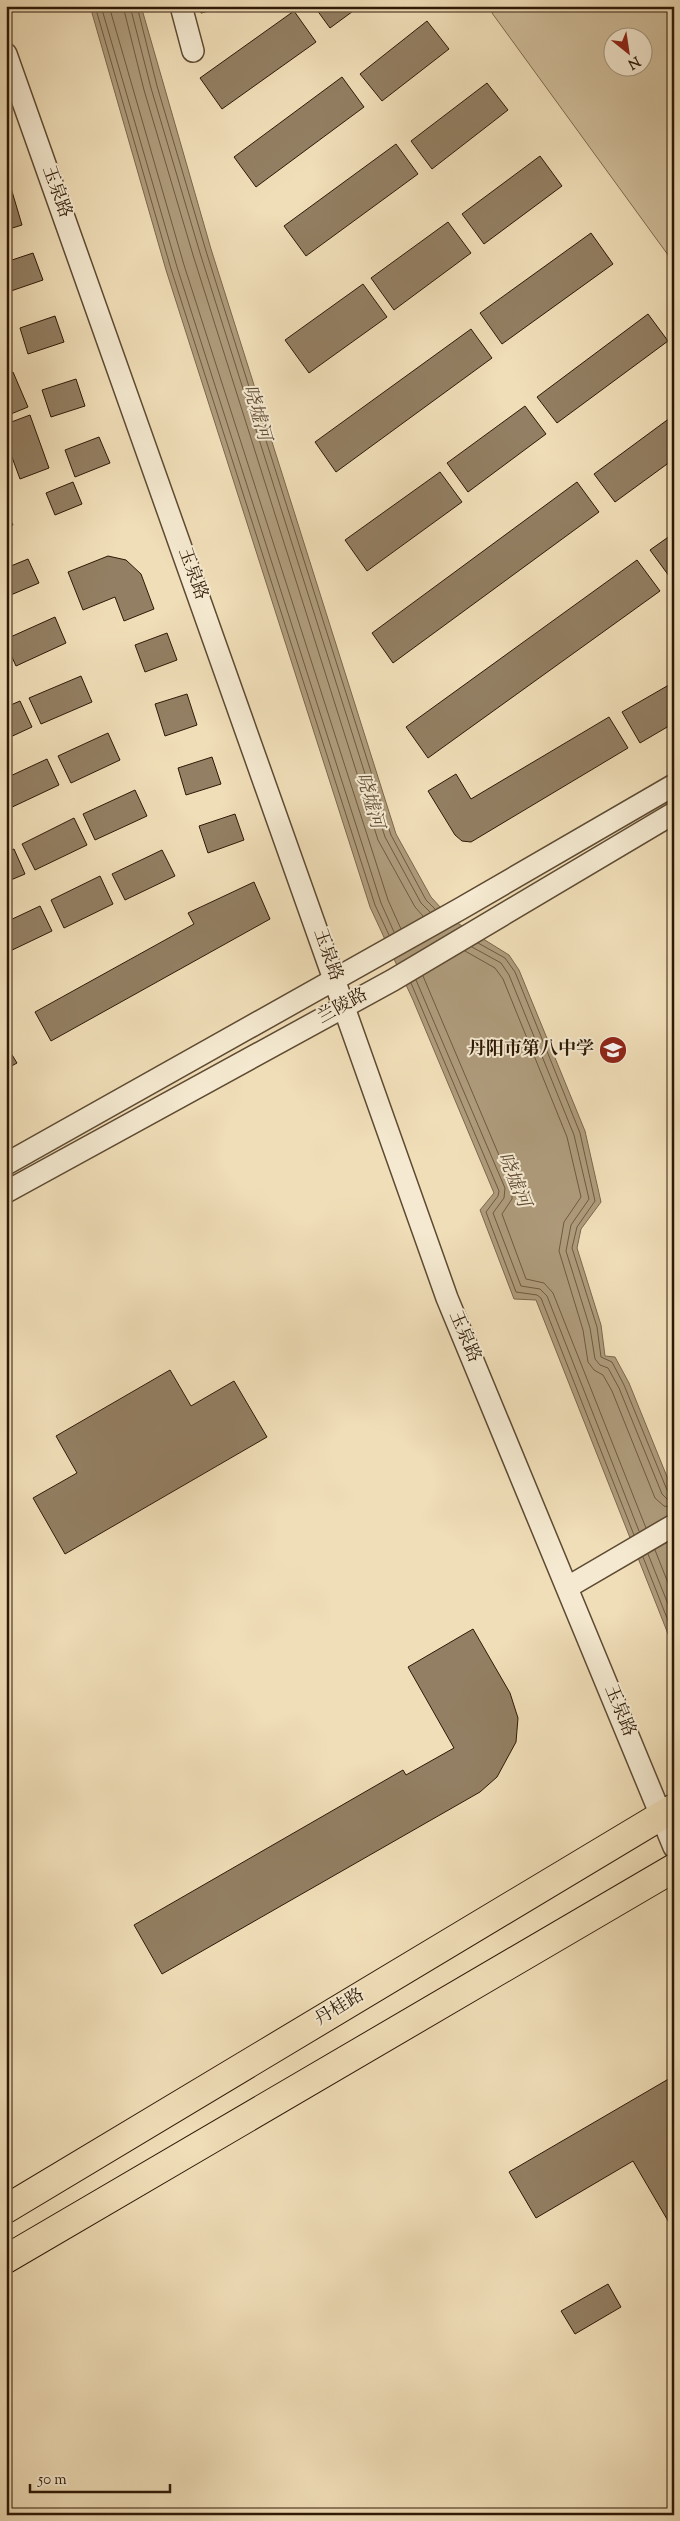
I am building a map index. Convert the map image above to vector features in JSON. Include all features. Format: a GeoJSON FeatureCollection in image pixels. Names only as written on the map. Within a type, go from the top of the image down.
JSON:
{"type":"FeatureCollection","features":[{"type":"Feature","properties":{"kind":"main road","name":"丹桂路"},"geometry":{"type":"LineString","coordinates":[[6,2209],[667,1812]]}},
{"type":"Feature","properties":{"kind":"main road"},"geometry":{"type":"LineString","coordinates":[[6,2259],[674,1868]]}},
{"type":"Feature","properties":{"kind":"street"},"geometry":{"type":"LineString","coordinates":[[181,6],[193,51]]}},
{"type":"Feature","properties":{"kind":"street","name":"玉泉路"},"geometry":{"type":"LineString","coordinates":[[6,54],[336,979],[447,1298],[568,1587],[667,1812],[674,1847]]}},
{"type":"Feature","properties":{"kind":"street","name":"兰陵路"},"geometry":{"type":"LineString","coordinates":[[6,1164],[460,909],[674,785]]}},
{"type":"Feature","properties":{"kind":"street","name":"兰陵路"},"geometry":{"type":"LineString","coordinates":[[6,1192],[393,980],[480,926],[674,813]]}},
{"type":"Feature","properties":{"kind":"street"},"geometry":{"type":"LineString","coordinates":[[568,1587],[674,1525]]}},
{"type":"Feature","properties":{"kind":"shaded area"},"geometry":{"type":"Polygon","coordinates":[[[502,6],[674,6],[674,258],[671,259],[492,13],[502,6]]]}},
{"type":"Feature","properties":{"kind":"water","name":"哓墟河"},"geometry":{"type":"Polygon","coordinates":[[[90,6],[141,6],[211,249],[396,834],[431,897],[451,919],[509,955],[519,970],[585,1131],[601,1202],[581,1229],[577,1248],[601,1325],[605,1356],[615,1357],[629,1383],[674,1494],[674,1649],[536,1300],[514,1299],[480,1210],[494,1193],[413,1000],[370,907],[166,270],[90,6]]]}},
{"type":"Feature","properties":{"kind":"building"},"geometry":{"type":"Polygon","coordinates":[[[199,6],[228,6],[201,13],[199,6]]]}},
{"type":"Feature","properties":{"kind":"building"},"geometry":{"type":"Polygon","coordinates":[[[314,6],[360,6],[330,28],[314,6]]]}},
{"type":"Feature","properties":{"kind":"building"},"geometry":{"type":"Polygon","coordinates":[[[294,11],[316,42],[222,109],[200,78],[294,11]]]}},
{"type":"Feature","properties":{"kind":"building"},"geometry":{"type":"Polygon","coordinates":[[[427,21],[449,49],[382,101],[360,74],[427,21]]]}},
{"type":"Feature","properties":{"kind":"building"},"geometry":{"type":"Polygon","coordinates":[[[342,77],[364,107],[256,187],[234,157],[342,77]]]}},
{"type":"Feature","properties":{"kind":"building"},"geometry":{"type":"Polygon","coordinates":[[[487,83],[508,110],[432,169],[411,141],[487,83]]]}},
{"type":"Feature","properties":{"kind":"building"},"geometry":{"type":"Polygon","coordinates":[[[396,144],[418,174],[306,256],[284,226],[396,144]]]}},
{"type":"Feature","properties":{"kind":"building"},"geometry":{"type":"Polygon","coordinates":[[[540,156],[562,186],[484,244],[462,214],[540,156]]]}},
{"type":"Feature","properties":{"kind":"building"},"geometry":{"type":"Polygon","coordinates":[[[11,188],[22,225],[6,230],[6,189],[11,188]]]}},
{"type":"Feature","properties":{"kind":"building"},"geometry":{"type":"Polygon","coordinates":[[[448,222],[471,253],[394,310],[371,278],[448,222]]]}},
{"type":"Feature","properties":{"kind":"building"},"geometry":{"type":"Polygon","coordinates":[[[591,233],[613,264],[502,344],[480,313],[591,233]]]}},
{"type":"Feature","properties":{"kind":"building"},"geometry":{"type":"Polygon","coordinates":[[[33,253],[43,280],[8,292],[6,262],[33,253]]]}},
{"type":"Feature","properties":{"kind":"building"},"geometry":{"type":"Polygon","coordinates":[[[363,284],[387,317],[309,373],[285,340],[363,284]]]}},
{"type":"Feature","properties":{"kind":"building"},"geometry":{"type":"Polygon","coordinates":[[[648,314],[668,341],[557,423],[537,397],[648,314]]]}},
{"type":"Feature","properties":{"kind":"building"},"geometry":{"type":"Polygon","coordinates":[[[55,316],[64,342],[28,354],[20,328],[55,316]]]}},
{"type":"Feature","properties":{"kind":"building"},"geometry":{"type":"Polygon","coordinates":[[[471,329],[492,358],[336,472],[315,442],[471,329]]]}},
{"type":"Feature","properties":{"kind":"building"},"geometry":{"type":"Polygon","coordinates":[[[13,372],[28,407],[6,416],[6,375],[13,372]]]}},
{"type":"Feature","properties":{"kind":"building"},"geometry":{"type":"Polygon","coordinates":[[[76,379],[85,406],[51,417],[42,390],[76,379]]]}},
{"type":"Feature","properties":{"kind":"building"},"geometry":{"type":"Polygon","coordinates":[[[525,406],[546,434],[468,492],[447,463],[525,406]]]}},
{"type":"Feature","properties":{"kind":"building"},"geometry":{"type":"Polygon","coordinates":[[[30,415],[49,468],[20,479],[6,441],[6,424],[30,415]]]}},
{"type":"Feature","properties":{"kind":"building"},"geometry":{"type":"Polygon","coordinates":[[[674,415],[674,459],[615,502],[594,474],[674,415]]]}},
{"type":"Feature","properties":{"kind":"building"},"geometry":{"type":"Polygon","coordinates":[[[99,437],[110,463],[75,477],[65,450],[99,437]]]}},
{"type":"Feature","properties":{"kind":"building"},"geometry":{"type":"Polygon","coordinates":[[[440,472],[462,502],[367,571],[345,540],[440,472]]]}},
{"type":"Feature","properties":{"kind":"building"},"geometry":{"type":"Polygon","coordinates":[[[73,482],[82,504],[55,515],[46,493],[73,482]]]}},
{"type":"Feature","properties":{"kind":"building"},"geometry":{"type":"Polygon","coordinates":[[[577,482],[599,512],[393,663],[372,633],[577,482]]]}},
{"type":"Feature","properties":{"kind":"building"},"geometry":{"type":"Polygon","coordinates":[[[6,512],[13,525],[6,529],[6,512]]]}},
{"type":"Feature","properties":{"kind":"building"},"geometry":{"type":"Polygon","coordinates":[[[674,533],[674,579],[672,580],[650,550],[674,533]]]}},
{"type":"Feature","properties":{"kind":"building"},"geometry":{"type":"Polygon","coordinates":[[[108,556],[126,560],[141,574],[154,609],[124,621],[115,597],[83,610],[68,572],[108,556]]]}},
{"type":"Feature","properties":{"kind":"building"},"geometry":{"type":"Polygon","coordinates":[[[28,559],[39,583],[6,597],[6,568],[28,559]]]}},
{"type":"Feature","properties":{"kind":"building"},"geometry":{"type":"Polygon","coordinates":[[[637,560],[660,591],[428,758],[406,727],[637,560]]]}},
{"type":"Feature","properties":{"kind":"building"},"geometry":{"type":"Polygon","coordinates":[[[55,617],[66,643],[16,666],[6,644],[6,639],[55,617]]]}},
{"type":"Feature","properties":{"kind":"building"},"geometry":{"type":"Polygon","coordinates":[[[167,633],[177,660],[145,672],[135,645],[167,633]]]}},
{"type":"Feature","properties":{"kind":"building"},"geometry":{"type":"Polygon","coordinates":[[[81,676],[92,702],[41,724],[29,698],[81,676]]]}},
{"type":"Feature","properties":{"kind":"building"},"geometry":{"type":"Polygon","coordinates":[[[674,682],[674,723],[640,743],[622,712],[674,682]]]}},
{"type":"Feature","properties":{"kind":"building"},"geometry":{"type":"Polygon","coordinates":[[[187,694],[197,725],[165,736],[155,704],[187,694]]]}},
{"type":"Feature","properties":{"kind":"building"},"geometry":{"type":"Polygon","coordinates":[[[20,701],[32,727],[6,739],[6,707],[20,701]]]}},
{"type":"Feature","properties":{"kind":"building"},"geometry":{"type":"Polygon","coordinates":[[[609,717],[628,748],[471,842],[462,841],[455,835],[428,791],[456,774],[471,799],[609,717]]]}},
{"type":"Feature","properties":{"kind":"building"},"geometry":{"type":"Polygon","coordinates":[[[108,733],[120,760],[71,783],[58,756],[108,733]]]}},
{"type":"Feature","properties":{"kind":"building"},"geometry":{"type":"Polygon","coordinates":[[[212,757],[221,784],[186,795],[178,768],[212,757]]]}},
{"type":"Feature","properties":{"kind":"building"},"geometry":{"type":"Polygon","coordinates":[[[47,759],[59,785],[8,809],[6,778],[47,759]]]}},
{"type":"Feature","properties":{"kind":"building"},"geometry":{"type":"Polygon","coordinates":[[[135,790],[147,816],[95,840],[83,814],[135,790]]]}},
{"type":"Feature","properties":{"kind":"building"},"geometry":{"type":"Polygon","coordinates":[[[235,814],[244,840],[208,853],[199,826],[235,814]]]}},
{"type":"Feature","properties":{"kind":"building"},"geometry":{"type":"Polygon","coordinates":[[[74,818],[87,845],[35,870],[22,844],[74,818]]]}},
{"type":"Feature","properties":{"kind":"building"},"geometry":{"type":"Polygon","coordinates":[[[14,849],[25,874],[6,882],[6,852],[14,849]]]}},
{"type":"Feature","properties":{"kind":"building"},"geometry":{"type":"Polygon","coordinates":[[[162,850],[175,876],[125,900],[112,874],[162,850]]]}},
{"type":"Feature","properties":{"kind":"building"},"geometry":{"type":"Polygon","coordinates":[[[100,876],[113,904],[64,928],[51,900],[100,876]]]}},
{"type":"Feature","properties":{"kind":"building"},"geometry":{"type":"Polygon","coordinates":[[[254,882],[270,919],[51,1041],[35,1012],[194,924],[188,913],[254,882]]]}},
{"type":"Feature","properties":{"kind":"building"},"geometry":{"type":"Polygon","coordinates":[[[40,906],[52,931],[6,953],[6,922],[40,906]]]}},
{"type":"Feature","properties":{"kind":"building"},"geometry":{"type":"Polygon","coordinates":[[[6,1045],[17,1063],[6,1069],[6,1045]]]}},
{"type":"Feature","properties":{"kind":"building"},"geometry":{"type":"Polygon","coordinates":[[[170,1370],[191,1406],[234,1381],[267,1437],[65,1554],[33,1498],[77,1473],[56,1436],[170,1370]]]}},
{"type":"Feature","properties":{"kind":"building"},"geometry":{"type":"Polygon","coordinates":[[[473,1629],[510,1693],[518,1718],[516,1742],[497,1777],[480,1792],[162,1974],[134,1925],[403,1770],[406,1775],[454,1748],[408,1667],[473,1629]]]}},
{"type":"Feature","properties":{"kind":"building"},"geometry":{"type":"Polygon","coordinates":[[[672,2077],[674,2231],[633,2161],[536,2218],[509,2172],[672,2077]]]}},
{"type":"Feature","properties":{"kind":"building"},"geometry":{"type":"Polygon","coordinates":[[[608,2284],[621,2307],[575,2334],[561,2311],[608,2284]]]}},
{"type":"Feature","properties":{"kind":"place","name":"丹阳市第八中学"},"geometry":{"type":"Point","coordinates":[613,1050]}}]}
